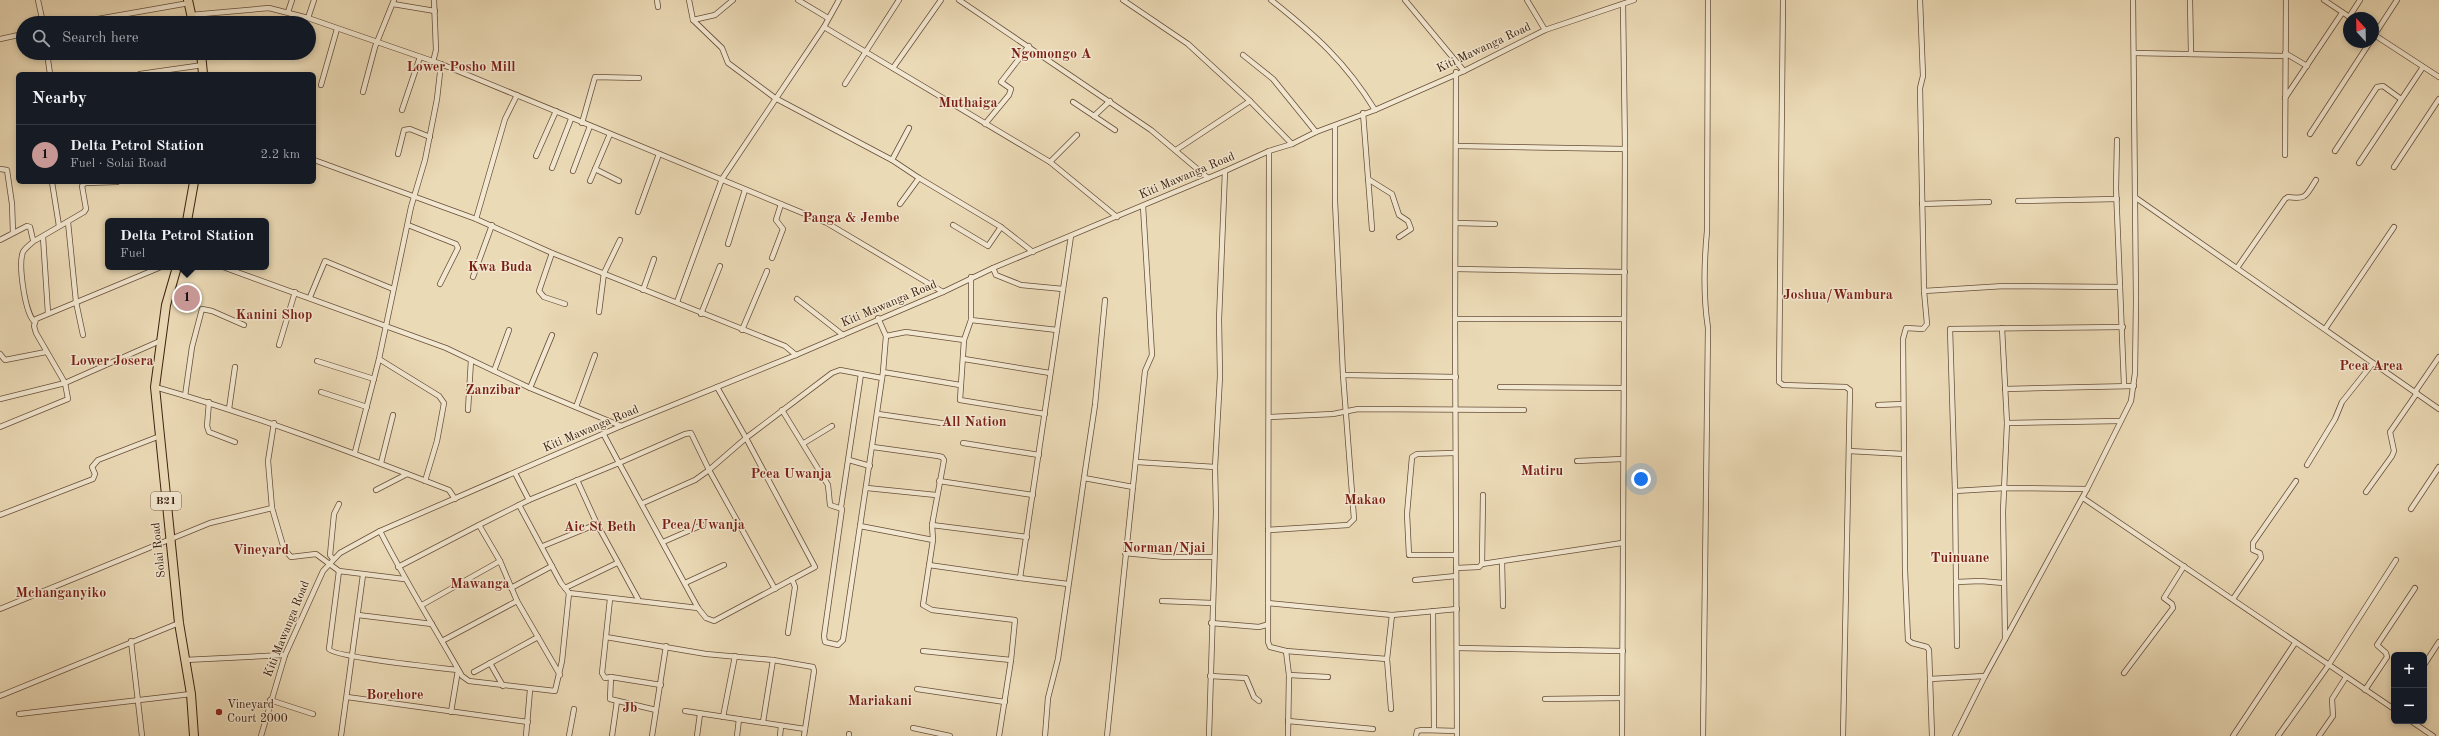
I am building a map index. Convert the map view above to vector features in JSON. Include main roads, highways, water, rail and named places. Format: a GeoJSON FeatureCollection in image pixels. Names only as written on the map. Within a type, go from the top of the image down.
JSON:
{"type":"FeatureCollection","features":[{"type":"Feature","properties":{"kind":"highway"},"geometry":{"type":"LineString","coordinates":[[189,2],[191,16]]}},
{"type":"Feature","properties":{"kind":"highway"},"geometry":{"type":"LineString","coordinates":[[202,60],[203,70]]}},
{"type":"Feature","properties":{"kind":"highway"},"geometry":{"type":"LineString","coordinates":[[188,218],[194,184]]}},
{"type":"Feature","properties":{"kind":"highway","name":"Solai Road"},"geometry":{"type":"LineString","coordinates":[[175,270],[160,341],[155,387],[179,623],[191,694],[194,736]]}},
{"type":"Feature","properties":{"kind":"place","name":"Delta Petrol Station"},"geometry":{"type":"Point","coordinates":[187,298]}},
{"type":"Feature","properties":{"kind":"place","name":"Vineyard Court 2000"},"geometry":{"type":"Point","coordinates":[219,712]}},
{"type":"Feature","properties":{"kind":"district","name":"Ngomongo A"},"geometry":{"type":"Point","coordinates":[1051,54]}},
{"type":"Feature","properties":{"kind":"district","name":"Lower Posho Mill"},"geometry":{"type":"Point","coordinates":[461,67]}},
{"type":"Feature","properties":{"kind":"district","name":"Muthaiga"},"geometry":{"type":"Point","coordinates":[968,103]}},
{"type":"Feature","properties":{"kind":"district","name":"Panga & Jembe"},"geometry":{"type":"Point","coordinates":[851,218]}},
{"type":"Feature","properties":{"kind":"district","name":"Kwa Buda"},"geometry":{"type":"Point","coordinates":[500,267]}},
{"type":"Feature","properties":{"kind":"district","name":"Joshua/Wambura"},"geometry":{"type":"Point","coordinates":[1838,295]}},
{"type":"Feature","properties":{"kind":"district","name":"Kanini Shop"},"geometry":{"type":"Point","coordinates":[274,315]}},
{"type":"Feature","properties":{"kind":"district","name":"Lower Josera"},"geometry":{"type":"Point","coordinates":[112,361]}},
{"type":"Feature","properties":{"kind":"district","name":"Pcea Area"},"geometry":{"type":"Point","coordinates":[2371,366]}},
{"type":"Feature","properties":{"kind":"district","name":"Zanzibar"},"geometry":{"type":"Point","coordinates":[493,390]}},
{"type":"Feature","properties":{"kind":"district","name":"All Nation"},"geometry":{"type":"Point","coordinates":[974,422]}},
{"type":"Feature","properties":{"kind":"district","name":"Matiru"},"geometry":{"type":"Point","coordinates":[1542,471]}},
{"type":"Feature","properties":{"kind":"district","name":"Pcea Uwanja"},"geometry":{"type":"Point","coordinates":[791,474]}},
{"type":"Feature","properties":{"kind":"district","name":"Makao"},"geometry":{"type":"Point","coordinates":[1365,500]}},
{"type":"Feature","properties":{"kind":"district","name":"Pcea/Uwanja"},"geometry":{"type":"Point","coordinates":[703,525]}},
{"type":"Feature","properties":{"kind":"district","name":"Aic St Beth"},"geometry":{"type":"Point","coordinates":[600,527]}},
{"type":"Feature","properties":{"kind":"district","name":"Norman/Njai"},"geometry":{"type":"Point","coordinates":[1164,548]}},
{"type":"Feature","properties":{"kind":"district","name":"Vineyard"},"geometry":{"type":"Point","coordinates":[261,550]}},
{"type":"Feature","properties":{"kind":"district","name":"Tuinuane"},"geometry":{"type":"Point","coordinates":[1960,558]}},
{"type":"Feature","properties":{"kind":"district","name":"Mawanga"},"geometry":{"type":"Point","coordinates":[480,584]}},
{"type":"Feature","properties":{"kind":"district","name":"Mchanganyiko"},"geometry":{"type":"Point","coordinates":[61,593]}},
{"type":"Feature","properties":{"kind":"district","name":"Borehore"},"geometry":{"type":"Point","coordinates":[395,695]}},
{"type":"Feature","properties":{"kind":"district","name":"Mariakani"},"geometry":{"type":"Point","coordinates":[880,701]}},
{"type":"Feature","properties":{"kind":"district","name":"Jb"},"geometry":{"type":"Point","coordinates":[630,708]}}]}
